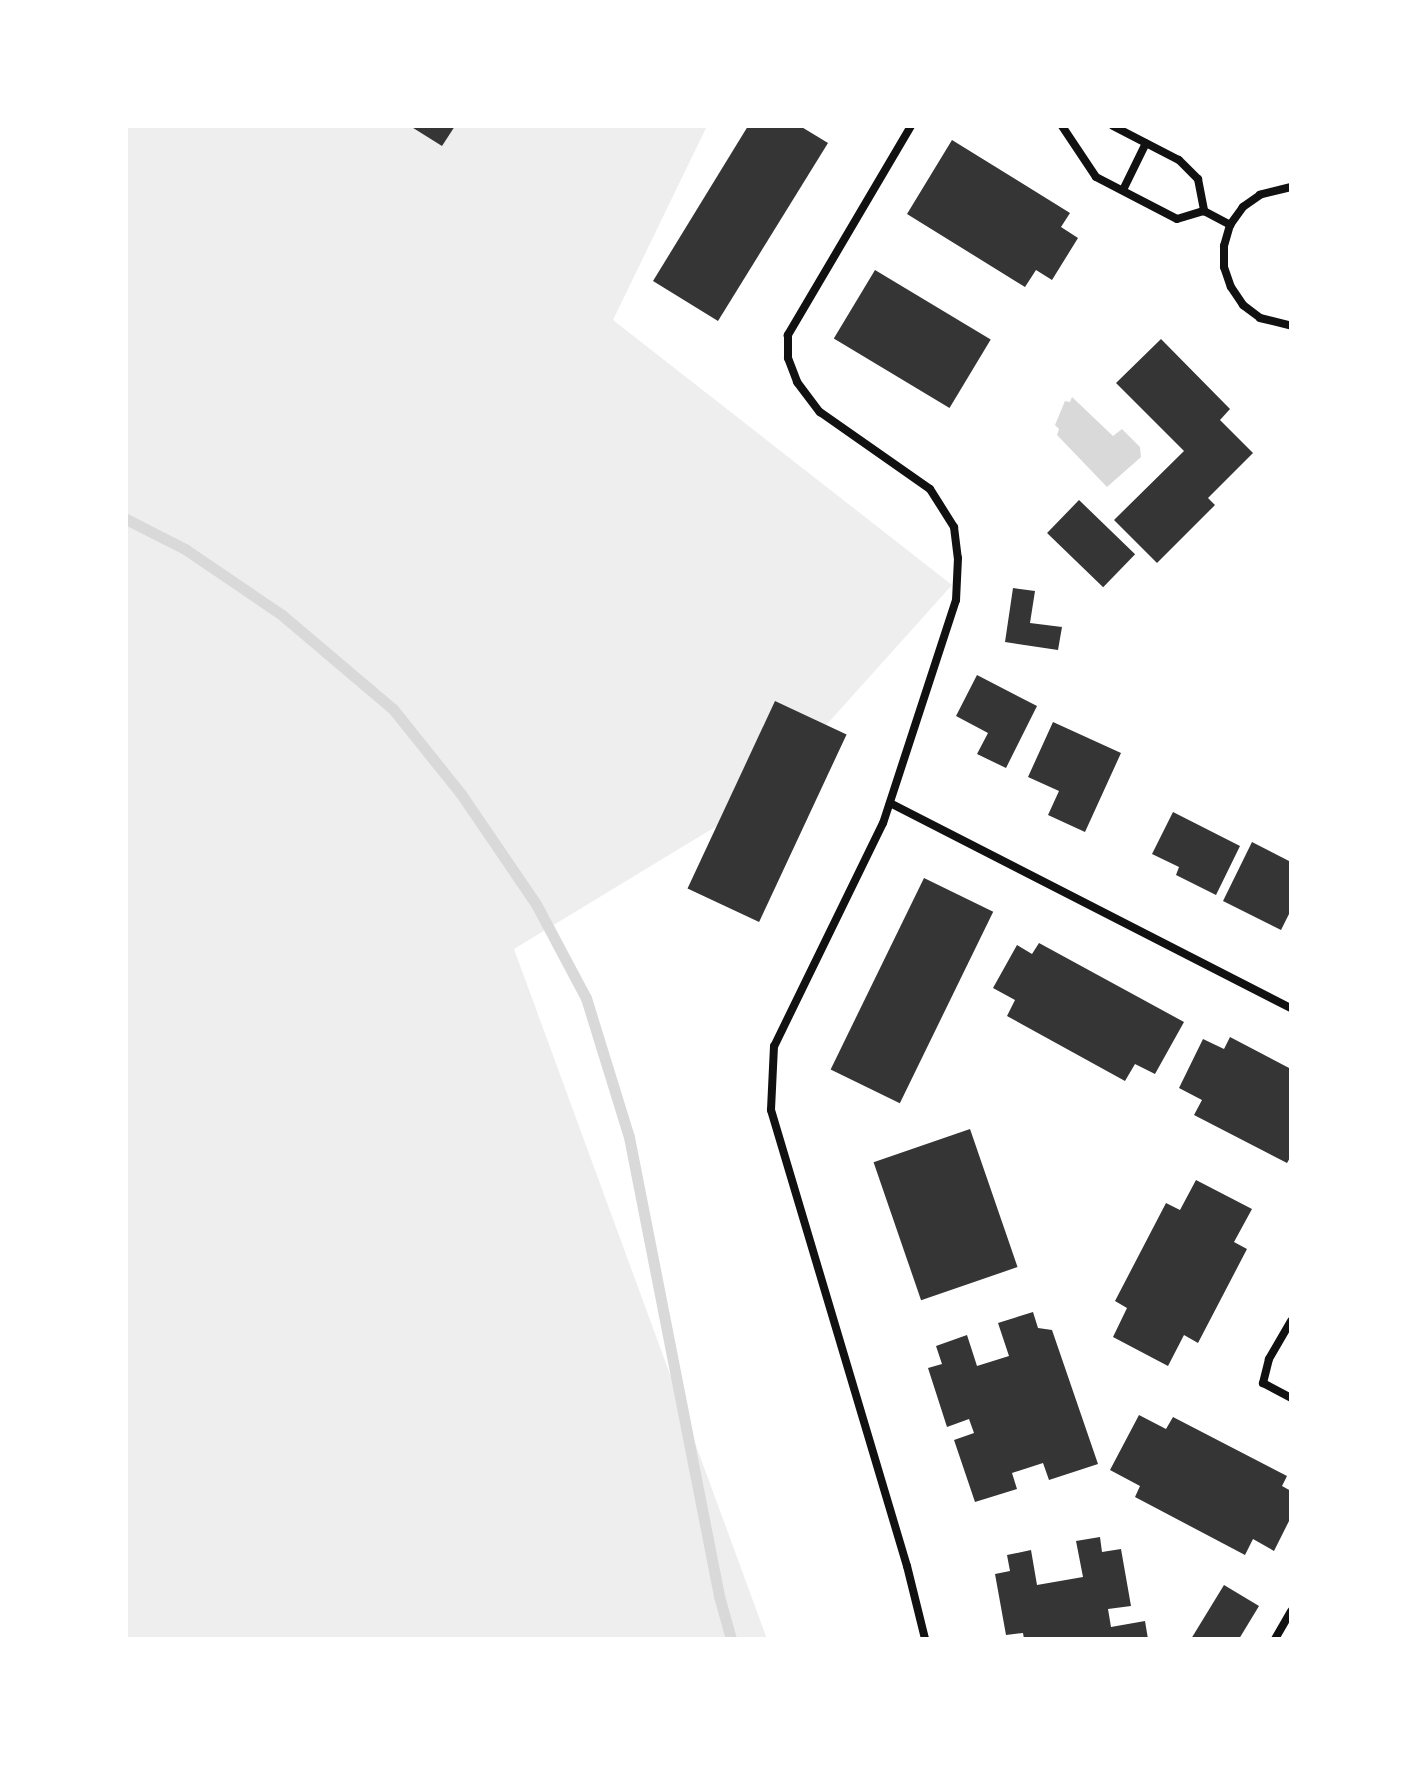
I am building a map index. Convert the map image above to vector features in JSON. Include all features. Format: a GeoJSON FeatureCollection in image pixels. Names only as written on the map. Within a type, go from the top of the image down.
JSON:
{"type":"FeatureCollection","features":[{"type":"Feature","properties":{"kind":"street"},"geometry":{"type":"LineString","coordinates":[[911,126],[788,335],[788,358],[797,382],[820,412],[930,489],[954,527],[958,558],[956,600],[890,803],[774,1046],[771,1110],[907,1566],[925,1639]]}},
{"type":"Feature","properties":{"kind":"street"},"geometry":{"type":"LineString","coordinates":[[1062,126],[1096,177],[1177,219],[1204,211],[1230,225]]}},
{"type":"Feature","properties":{"kind":"street"},"geometry":{"type":"LineString","coordinates":[[1113,126],[1179,160],[1198,179],[1204,211]]}},
{"type":"Feature","properties":{"kind":"street"},"geometry":{"type":"LineString","coordinates":[[1123,190],[1146,143]]}},
{"type":"Feature","properties":{"kind":"street"},"geometry":{"type":"LineString","coordinates":[[1291,187],[1260,195],[1243,207],[1230,225],[1224,256],[1231,287],[1243,305],[1260,318],[1291,326]]}},
{"type":"Feature","properties":{"kind":"street"},"geometry":{"type":"LineString","coordinates":[[890,803],[1291,1008]]}},
{"type":"Feature","properties":{"kind":"street"},"geometry":{"type":"LineString","coordinates":[[1291,1321],[1269,1359],[1263,1383],[1291,1398]]}},
{"type":"Feature","properties":{"kind":"street"},"geometry":{"type":"LineString","coordinates":[[1275,1639],[1291,1611]]}},
{"type":"Feature","properties":{"kind":"shaded area"},"geometry":{"type":"Polygon","coordinates":[[[126,126],[707,126],[613,320],[952,585],[758,801],[514,949],[767,1639],[126,1639],[126,126]]]}},
{"type":"Feature","properties":{"kind":"shaded area"},"geometry":{"type":"Polygon","coordinates":[[[1072,397],[1113,436],[1122,429],[1140,447],[1141,457],[1107,487],[1057,435],[1059,429],[1055,425],[1065,401],[1070,402],[1072,397]]]}},
{"type":"Feature","properties":{"kind":"building"},"geometry":{"type":"Polygon","coordinates":[[[410,126],[455,126],[442,146],[410,126]]]}},
{"type":"Feature","properties":{"kind":"building"},"geometry":{"type":"Polygon","coordinates":[[[748,126],[800,126],[828,143],[718,321],[653,281],[748,126]]]}},
{"type":"Feature","properties":{"kind":"building"},"geometry":{"type":"Polygon","coordinates":[[[952,140],[1070,213],[1061,227],[1078,238],[1052,280],[1036,270],[1025,287],[907,214],[952,140]]]}},
{"type":"Feature","properties":{"kind":"building"},"geometry":{"type":"Polygon","coordinates":[[[875,270],[991,340],[950,408],[834,339],[875,270]]]}},
{"type":"Feature","properties":{"kind":"building"},"geometry":{"type":"Polygon","coordinates":[[[1161,339],[1230,409],[1220,420],[1253,453],[1208,498],[1215,505],[1157,563],[1114,520],[1184,451],[1116,383],[1161,339]]]}},
{"type":"Feature","properties":{"kind":"building"},"geometry":{"type":"Polygon","coordinates":[[[1079,500],[1135,554],[1103,587],[1047,533],[1079,500]]]}},
{"type":"Feature","properties":{"kind":"building"},"geometry":{"type":"Polygon","coordinates":[[[1013,588],[1035,591],[1030,623],[1062,627],[1058,650],[1005,642],[1013,588]]]}},
{"type":"Feature","properties":{"kind":"building"},"geometry":{"type":"Polygon","coordinates":[[[977,675],[1037,706],[1006,768],[977,754],[988,733],[956,716],[977,675]]]}},
{"type":"Feature","properties":{"kind":"building"},"geometry":{"type":"Polygon","coordinates":[[[775,701],[847,734],[759,922],[688,889],[775,701]]]}},
{"type":"Feature","properties":{"kind":"building"},"geometry":{"type":"Polygon","coordinates":[[[1053,722],[1121,753],[1085,832],[1048,815],[1059,791],[1028,777],[1053,722]]]}},
{"type":"Feature","properties":{"kind":"building"},"geometry":{"type":"Polygon","coordinates":[[[1173,812],[1240,846],[1216,895],[1176,875],[1179,867],[1152,854],[1173,812]]]}},
{"type":"Feature","properties":{"kind":"building"},"geometry":{"type":"Polygon","coordinates":[[[1252,842],[1291,862],[1291,910],[1281,930],[1223,901],[1252,842]]]}},
{"type":"Feature","properties":{"kind":"building"},"geometry":{"type":"Polygon","coordinates":[[[924,878],[993,912],[900,1103],[831,1069],[924,878]]]}},
{"type":"Feature","properties":{"kind":"building"},"geometry":{"type":"Polygon","coordinates":[[[1039,943],[1184,1022],[1155,1074],[1135,1064],[1125,1081],[1007,1016],[1015,1000],[993,988],[1017,945],[1032,954],[1039,943]]]}},
{"type":"Feature","properties":{"kind":"building"},"geometry":{"type":"Polygon","coordinates":[[[1230,1037],[1291,1069],[1291,1156],[1287,1163],[1194,1115],[1202,1100],[1179,1088],[1203,1039],[1224,1049],[1230,1037]]]}},
{"type":"Feature","properties":{"kind":"building"},"geometry":{"type":"Polygon","coordinates":[[[970,1129],[1018,1267],[921,1300],[874,1162],[970,1129]]]}},
{"type":"Feature","properties":{"kind":"building"},"geometry":{"type":"Polygon","coordinates":[[[1196,1180],[1252,1209],[1234,1242],[1247,1249],[1198,1343],[1184,1335],[1168,1366],[1113,1337],[1127,1308],[1115,1301],[1166,1203],[1180,1210],[1196,1180]]]}},
{"type":"Feature","properties":{"kind":"building"},"geometry":{"type":"Polygon","coordinates":[[[1033,1312],[1038,1328],[1052,1330],[1098,1464],[1049,1480],[1043,1463],[1012,1473],[1017,1489],[975,1502],[954,1440],[974,1433],[969,1419],[947,1427],[928,1368],[942,1364],[936,1346],[967,1335],[977,1366],[1009,1356],[998,1323],[1033,1312]]]}},
{"type":"Feature","properties":{"kind":"building"},"geometry":{"type":"Polygon","coordinates":[[[1139,1415],[1166,1429],[1173,1417],[1287,1476],[1282,1486],[1291,1491],[1291,1517],[1274,1551],[1253,1539],[1245,1555],[1135,1497],[1140,1486],[1110,1470],[1139,1415]]]}},
{"type":"Feature","properties":{"kind":"building"},"geometry":{"type":"Polygon","coordinates":[[[1100,1537],[1102,1552],[1121,1549],[1131,1606],[1108,1609],[1111,1627],[1145,1621],[1148,1639],[1024,1639],[1023,1633],[1006,1635],[995,1574],[1010,1571],[1007,1555],[1031,1550],[1037,1585],[1083,1577],[1076,1541],[1100,1537]]]}},
{"type":"Feature","properties":{"kind":"building"},"geometry":{"type":"Polygon","coordinates":[[[1224,1585],[1259,1606],[1239,1639],[1191,1639],[1224,1585]]]}},
{"type":"Feature","properties":{"kind":"waterway"},"geometry":{"type":"LineString","coordinates":[[126,519],[185,549],[282,615],[393,709],[461,794],[536,904],[586,998],[629,1137],[719,1596],[731,1639]]}}]}
